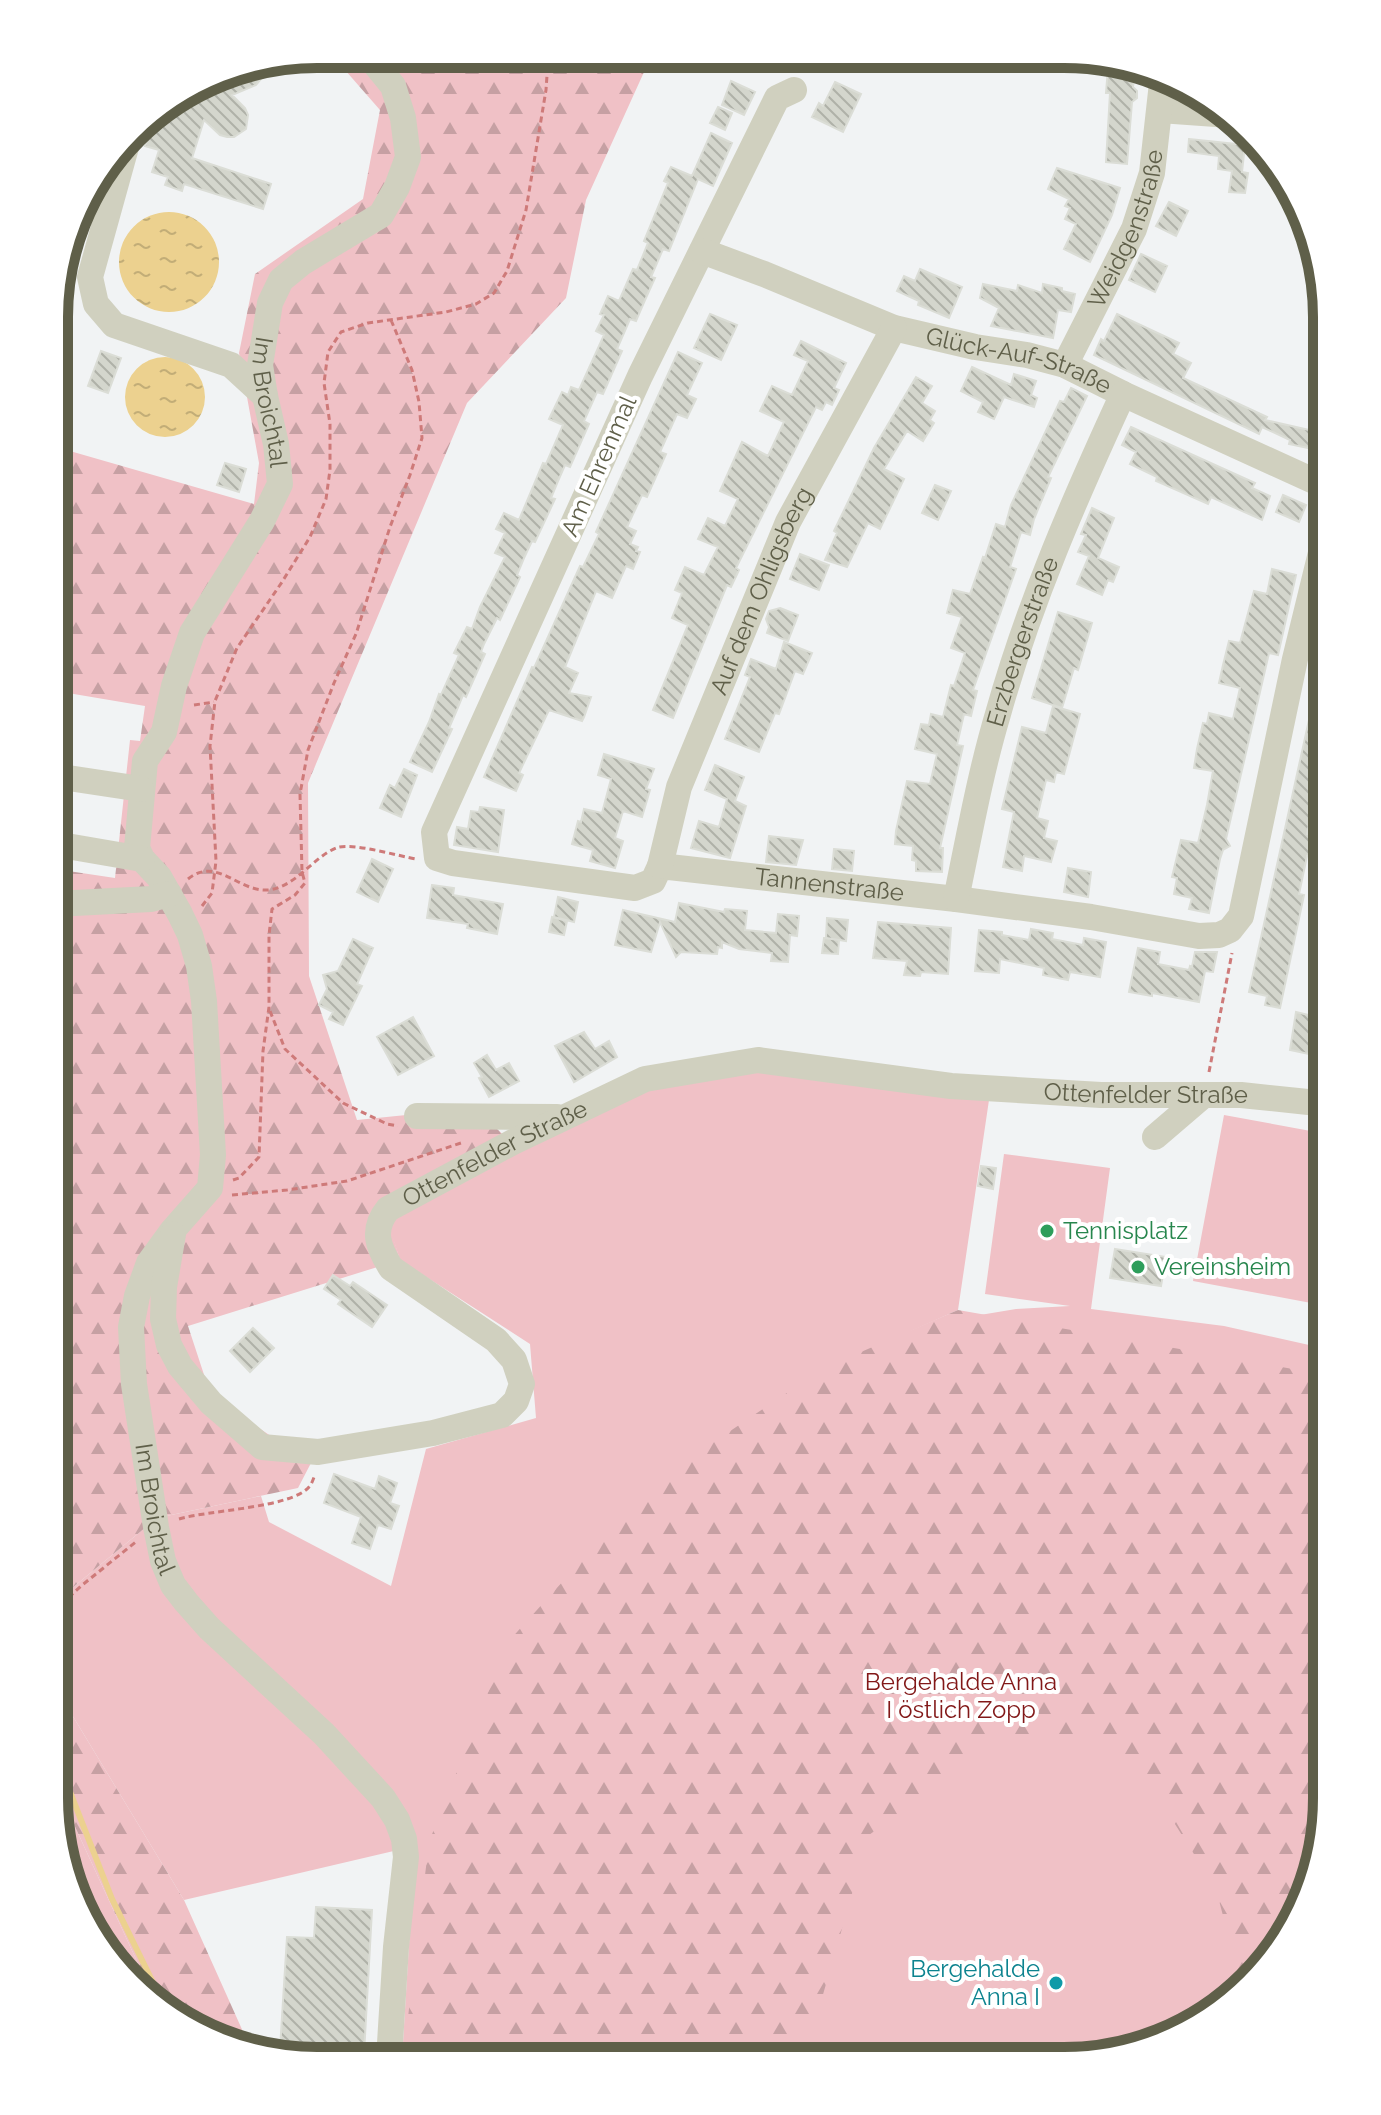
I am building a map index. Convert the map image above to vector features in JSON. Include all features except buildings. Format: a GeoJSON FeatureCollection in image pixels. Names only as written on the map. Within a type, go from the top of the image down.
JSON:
{"type":"FeatureCollection","features":[{"type":"Feature","properties":{"kind":"street","name":"Im Broichtal"},"geometry":{"type":"LineString","coordinates":[[142,859],[137,848],[145,761],[164,732],[174,686],[192,633],[262,521],[280,484],[276,444],[260,365],[270,303],[281,280],[303,262],[381,215],[397,187],[408,157],[403,118],[393,86],[378,68]]}},
{"type":"Feature","properties":{"kind":"street","name":"Weidgenstraße"},"geometry":{"type":"LineString","coordinates":[[1065,365],[1134,229],[1152,173],[1162,88]]}},
{"type":"Feature","properties":{"kind":"street","name":"Am Ehrenmal"},"geometry":{"type":"LineString","coordinates":[[437,858],[434,832],[640,376],[777,98],[794,90]]}},
{"type":"Feature","properties":{"kind":"street"},"geometry":{"type":"LineString","coordinates":[[1160,110],[1207,113]]}},
{"type":"Feature","properties":{"kind":"street"},"geometry":{"type":"LineString","coordinates":[[121,164],[90,277],[96,304],[114,325],[231,365],[265,396]]}},
{"type":"Feature","properties":{"kind":"street","name":"Glück-Auf-Straße"},"geometry":{"type":"LineString","coordinates":[[702,251],[894,328],[1065,365],[1313,481]]}},
{"type":"Feature","properties":{"kind":"street","name":"Auf dem Ohligsberg"},"geometry":{"type":"LineString","coordinates":[[660,866],[679,787],[788,522],[894,328]]}},
{"type":"Feature","properties":{"kind":"street","name":"Erzbergerstraße"},"geometry":{"type":"LineString","coordinates":[[956,899],[998,714],[1047,567],[1123,394]]}},
{"type":"Feature","properties":{"kind":"street"},"geometry":{"type":"LineString","coordinates":[[1230,930],[1241,916],[1313,586]]}},
{"type":"Feature","properties":{"kind":"street"},"geometry":{"type":"LineString","coordinates":[[68,778],[141,789]]}},
{"type":"Feature","properties":{"kind":"street"},"geometry":{"type":"LineString","coordinates":[[68,846],[142,859],[159,877],[190,935],[204,1001],[213,1155],[210,1188]]}},
{"type":"Feature","properties":{"kind":"street"},"geometry":{"type":"LineString","coordinates":[[437,858],[453,863],[635,888],[653,881],[660,866]]}},
{"type":"Feature","properties":{"kind":"street","name":"Tannenstraße"},"geometry":{"type":"LineString","coordinates":[[660,866],[956,899],[1091,917],[1199,936],[1219,935],[1230,930]]}},
{"type":"Feature","properties":{"kind":"street"},"geometry":{"type":"LineString","coordinates":[[68,903],[151,899],[175,904]]}},
{"type":"Feature","properties":{"kind":"street","name":"Ottenfelder Straße"},"geometry":{"type":"LineString","coordinates":[[173,1230],[164,1287],[163,1319],[169,1345],[180,1366],[211,1403],[262,1447],[318,1452],[433,1433],[502,1415],[516,1401],[522,1384],[514,1360],[496,1340],[391,1268],[381,1253],[377,1234],[379,1220],[388,1209],[501,1148],[645,1079],[758,1060],[951,1086],[1101,1095],[1241,1095],[1312,1102]]}},
{"type":"Feature","properties":{"kind":"street"},"geometry":{"type":"LineString","coordinates":[[1155,1137],[1204,1095]]}},
{"type":"Feature","properties":{"kind":"street"},"geometry":{"type":"LineString","coordinates":[[417,1116],[565,1117]]}},
{"type":"Feature","properties":{"kind":"street","name":"Im Broichtal"},"geometry":{"type":"LineString","coordinates":[[210,1188],[149,1263],[137,1296],[131,1327],[134,1384],[163,1561],[173,1585],[209,1628],[324,1734],[383,1798],[397,1820],[406,1857],[390,2047]]}},
{"type":"Feature","properties":{"kind":"path"},"geometry":{"type":"LineString","coordinates":[[175,904],[202,906],[212,893],[216,861],[210,746],[215,701],[237,648],[310,537],[326,499],[330,470],[330,424],[324,383],[328,352],[341,332],[368,323],[446,312],[476,304],[494,293],[507,271],[526,210],[548,68]]}},
{"type":"Feature","properties":{"kind":"path"},"geometry":{"type":"LineString","coordinates":[[210,1188],[239,1178],[259,1157],[272,909],[295,895],[305,883],[300,794],[308,750],[356,634],[422,438],[412,370],[391,320]]}},
{"type":"Feature","properties":{"kind":"path"},"geometry":{"type":"LineString","coordinates":[[190,706],[215,701]]}},
{"type":"Feature","properties":{"kind":"path"},"geometry":{"type":"LineString","coordinates":[[197,872],[207,870],[257,889],[271,890],[289,883],[339,847],[415,859],[437,858]]}},
{"type":"Feature","properties":{"kind":"path"},"geometry":{"type":"LineString","coordinates":[[1204,1095],[1232,955],[1230,930]]}},
{"type":"Feature","properties":{"kind":"path"},"geometry":{"type":"LineString","coordinates":[[269,1007],[285,1049],[343,1103],[387,1124],[406,1128],[417,1116]]}},
{"type":"Feature","properties":{"kind":"path"},"geometry":{"type":"LineString","coordinates":[[210,1188],[231,1195],[287,1190],[347,1181],[459,1143],[483,1140],[501,1148]]}},
{"type":"Feature","properties":{"kind":"path"},"geometry":{"type":"LineString","coordinates":[[68,1598],[156,1527],[184,1518],[283,1502],[309,1488],[317,1470],[318,1452]]}},
{"type":"Feature","properties":{"kind":"green space"},"geometry":{"type":"Polygon","coordinates":[[[343,68],[646,68],[586,200],[566,298],[467,403],[308,783],[309,976],[357,1120],[475,1108],[518,1149],[389,1223],[400,1260],[188,1326],[211,1396],[311,1463],[298,1488],[157,1518],[68,1591],[68,871],[115,878],[130,740],[140,741],[145,706],[68,693],[68,450],[254,504],[259,463],[239,353],[255,274],[363,199],[380,110],[343,68]]]}},
{"type":"Feature","properties":{"kind":"green space","name":"Bergehalde Anna I östlich Zopp"},"geometry":{"type":"Polygon","coordinates":[[[759,1069],[989,1100],[958,1310],[911,1331],[1016,1309],[1070,1306],[985,1294],[1004,1154],[1110,1168],[1091,1309],[1224,1326],[1312,1346],[1312,1814],[1308,1847],[1300,1878],[1271,1936],[1228,1985],[1188,2014],[1144,2034],[1097,2045],[1064,2047],[403,2047],[415,1846],[184,1900],[68,1708],[68,1591],[157,1518],[261,1496],[269,1522],[391,1586],[426,1449],[536,1418],[530,1344],[400,1260],[388,1223],[518,1149],[646,1087],[759,1069]]]}},
{"type":"Feature","properties":{"kind":"green space"},"geometry":{"type":"Polygon","coordinates":[[[1224,1115],[1312,1131],[1312,1303],[1193,1281],[1224,1115]]]}},
{"type":"Feature","properties":{"kind":"green space","name":"Bergehalde Anna I östlich Zopp"},"geometry":{"type":"Polygon","coordinates":[[[958,1310],[1312,1372],[1312,1814],[1300,1878],[1271,1936],[1238,1975],[1216,1889],[1156,1794],[1089,1736],[1006,1734],[869,1835],[809,2047],[404,2047],[429,1842],[508,1642],[650,1485],[824,1368],[958,1310]]]}},
{"type":"Feature","properties":{"kind":"green space"},"geometry":{"type":"Polygon","coordinates":[[[68,1708],[184,1900],[245,2036],[192,2014],[144,1977],[69,1813],[68,1708]]]}},
{"type":"Feature","properties":{"kind":"green space"},"geometry":{"type":"Polygon","coordinates":[[[69,1813],[144,1977],[119,1950],[87,1893],[73,1847],[69,1813]]]}},
{"type":"Feature","properties":{"kind":"water"},"geometry":{"type":"Polygon","coordinates":[[[169,212],[188,216],[204,227],[215,243],[219,262],[215,281],[204,297],[188,308],[169,312],[150,308],[134,297],[123,281],[119,262],[123,243],[134,227],[150,216],[169,212]]]}},
{"type":"Feature","properties":{"kind":"water"},"geometry":{"type":"Polygon","coordinates":[[[157,357],[173,357],[194,368],[205,389],[205,405],[194,426],[173,437],[157,437],[143,431],[131,419],[125,405],[125,389],[131,375],[143,363],[157,357]]]}},
{"type":"Feature","properties":{"kind":"waterway"},"geometry":{"type":"LineString","coordinates":[[68,1787],[112,1899],[155,1987]]}},
{"type":"Feature","properties":{"kind":"place","name":"Tennisplatz"},"geometry":{"type":"Point","coordinates":[1047,1231]}},
{"type":"Feature","properties":{"kind":"place","name":"Vereinsheim"},"geometry":{"type":"Point","coordinates":[1138,1267]}},
{"type":"Feature","properties":{"kind":"place","name":"Bergehalde Anna I"},"geometry":{"type":"Point","coordinates":[1056,1983]}}]}
